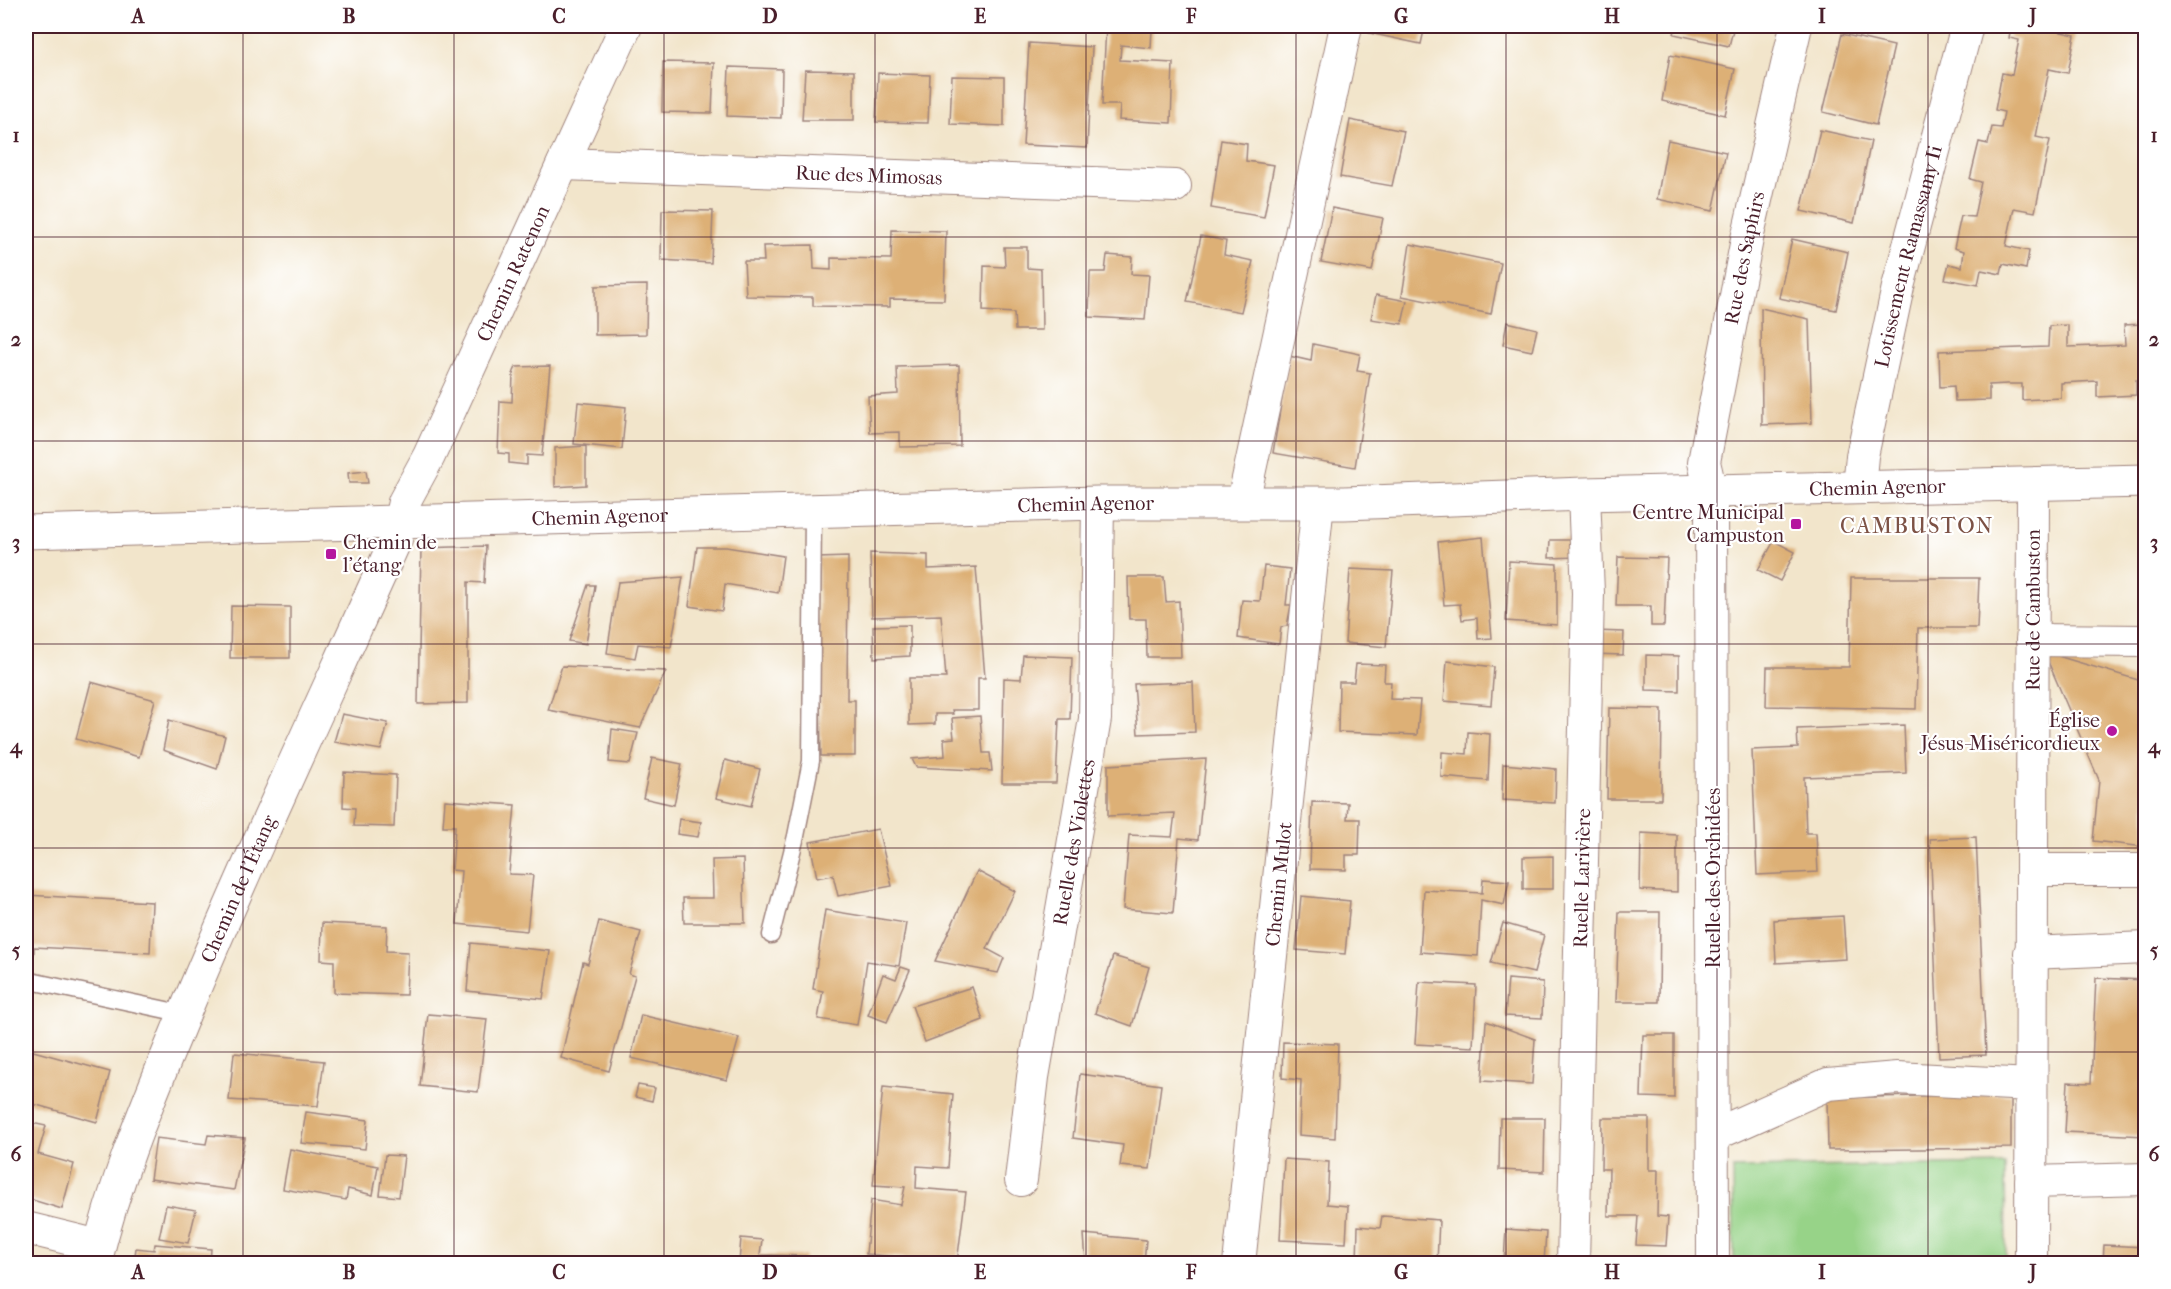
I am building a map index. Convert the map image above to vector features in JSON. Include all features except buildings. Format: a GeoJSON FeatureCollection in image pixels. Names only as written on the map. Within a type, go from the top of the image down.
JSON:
{"type":"FeatureCollection","features":[{"type":"Feature","properties":{"kind":"main road","name":"Chemin Agenor"},"geometry":{"type":"LineString","coordinates":[[26,531],[1098,503],[1318,503],[1584,494],[2145,481]]}},
{"type":"Feature","properties":{"kind":"street","name":"Chemin Ratenon"},"geometry":{"type":"LineString","coordinates":[[402,522],[404,502],[429,456],[626,26]]}},
{"type":"Feature","properties":{"kind":"street"},"geometry":{"type":"LineString","coordinates":[[1243,502],[1346,26]]}},
{"type":"Feature","properties":{"kind":"street","name":"Rue des Saphirs"},"geometry":{"type":"LineString","coordinates":[[1711,492],[1704,462],[1747,239],[1796,26]]}},
{"type":"Feature","properties":{"kind":"street","name":"Lotissement Ramassamy Ii"},"geometry":{"type":"LineString","coordinates":[[1858,488],[1862,456],[1898,286],[1967,26]]}},
{"type":"Feature","properties":{"kind":"street","name":"Rue des Mimosas"},"geometry":{"type":"LineString","coordinates":[[563,164],[1175,186]]}},
{"type":"Feature","properties":{"kind":"street","name":"Rue de Cambuston"},"geometry":{"type":"LineString","coordinates":[[2031,1263],[2033,484]]}},
{"type":"Feature","properties":{"kind":"street","name":"Ruelle des Orchidées"},"geometry":{"type":"LineString","coordinates":[[1711,492],[1713,1263]]}},
{"type":"Feature","properties":{"kind":"street","name":"Ruelle Larivière"},"geometry":{"type":"LineString","coordinates":[[1573,1263],[1587,617],[1584,494]]}},
{"type":"Feature","properties":{"kind":"street","name":"Ruelle des Violettes"},"geometry":{"type":"LineString","coordinates":[[1021,1180],[1033,1077],[1095,719],[1098,503]]}},
{"type":"Feature","properties":{"kind":"street","name":"Chemin Mulot"},"geometry":{"type":"LineString","coordinates":[[1239,1263],[1318,503]]}},
{"type":"Feature","properties":{"kind":"street","name":"Chemin de l'Étang"},"geometry":{"type":"LineString","coordinates":[[97,1255],[139,1121],[402,522]]}},
{"type":"Feature","properties":{"kind":"street"},"geometry":{"type":"LineString","coordinates":[[2032,640],[2145,641]]}},
{"type":"Feature","properties":{"kind":"street"},"geometry":{"type":"LineString","coordinates":[[2032,870],[2145,870]]}},
{"type":"Feature","properties":{"kind":"street"},"geometry":{"type":"LineString","coordinates":[[2030,953],[2145,948]]}},
{"type":"Feature","properties":{"kind":"street"},"geometry":{"type":"LineString","coordinates":[[1714,1135],[1828,1084],[1897,1078],[2030,1085]]}},
{"type":"Feature","properties":{"kind":"street"},"geometry":{"type":"LineString","coordinates":[[2031,1182],[2145,1179]]}},
{"type":"Feature","properties":{"kind":"street"},"geometry":{"type":"LineString","coordinates":[[26,1228],[97,1255]]}},
{"type":"Feature","properties":{"kind":"lane"},"geometry":{"type":"LineString","coordinates":[[771,935],[796,836],[810,761],[813,511]]}},
{"type":"Feature","properties":{"kind":"lane"},"geometry":{"type":"LineString","coordinates":[[26,980],[185,1014]]}},
{"type":"Feature","properties":{"kind":"green space"},"geometry":{"type":"Polygon","coordinates":[[[2005,1164],[2006,1263],[1734,1263],[1733,1168],[2005,1164]]]}},
{"type":"Feature","properties":{"kind":"place","name":"Centre Municipal Campuston"},"geometry":{"type":"Point","coordinates":[1796,524]}},
{"type":"Feature","properties":{"kind":"place","name":"Chemin de l'étang"},"geometry":{"type":"Point","coordinates":[331,554]}},
{"type":"Feature","properties":{"kind":"place","name":"Église Jésus-Miséricordieux"},"geometry":{"type":"Point","coordinates":[2112,731]}},
{"type":"Feature","properties":{"kind":"district","name":"CAMBUSTON"},"geometry":{"type":"Point","coordinates":[1917,526]}}]}
